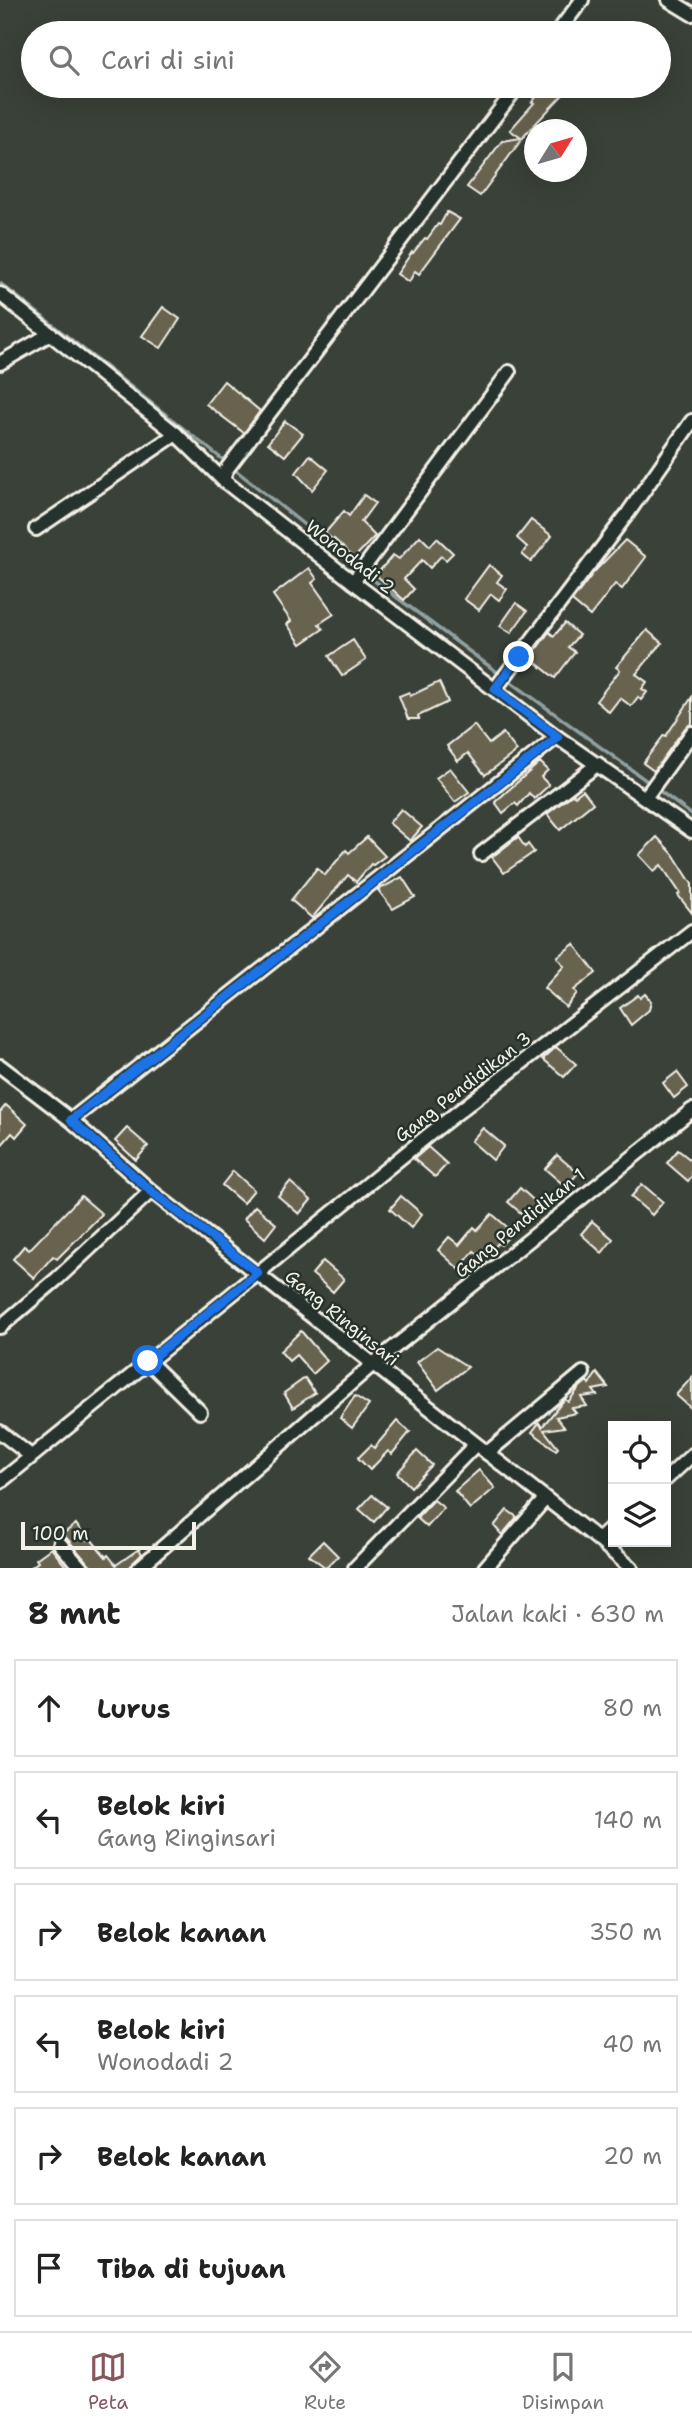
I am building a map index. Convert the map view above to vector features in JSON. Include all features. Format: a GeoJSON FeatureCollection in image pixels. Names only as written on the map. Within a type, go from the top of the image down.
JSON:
{"type":"FeatureCollection","features":[{"type":"Feature","properties":{"kind":"street"},"geometry":{"type":"LineString","coordinates":[[567,21],[582,0]]}},
{"type":"Feature","properties":{"kind":"street"},"geometry":{"type":"LineString","coordinates":[[669,0],[692,14]]}},
{"type":"Feature","properties":{"kind":"street"},"geometry":{"type":"LineString","coordinates":[[224,475],[509,98]]}},
{"type":"Feature","properties":{"kind":"street","name":"Wonodadi 2"},"geometry":{"type":"LineString","coordinates":[[0,294],[354,580],[558,737],[692,831]]}},
{"type":"Feature","properties":{"kind":"street"},"geometry":{"type":"LineString","coordinates":[[0,363],[50,334]]}},
{"type":"Feature","properties":{"kind":"street"},"geometry":{"type":"LineString","coordinates":[[354,580],[509,372]]}},
{"type":"Feature","properties":{"kind":"street"},"geometry":{"type":"LineString","coordinates":[[495,689],[628,513],[692,421]]}},
{"type":"Feature","properties":{"kind":"street"},"geometry":{"type":"LineString","coordinates":[[36,530],[176,434]]}},
{"type":"Feature","properties":{"kind":"street"},"geometry":{"type":"LineString","coordinates":[[645,797],[692,733]]}},
{"type":"Feature","properties":{"kind":"street"},"geometry":{"type":"LineString","coordinates":[[71,1120],[338,907],[558,737]]}},
{"type":"Feature","properties":{"kind":"street"},"geometry":{"type":"LineString","coordinates":[[481,854],[598,764]]}},
{"type":"Feature","properties":{"kind":"street","name":"Gang Pendidikan 3"},"geometry":{"type":"LineString","coordinates":[[0,1482],[431,1133],[692,932]]}},
{"type":"Feature","properties":{"kind":"street","name":"Gang Ringinsari"},"geometry":{"type":"LineString","coordinates":[[0,1066],[71,1120],[151,1191],[631,1568]]}},
{"type":"Feature","properties":{"kind":"street","name":"Gang Pendidikan 1"},"geometry":{"type":"LineString","coordinates":[[139,1568],[372,1365],[692,1110]]}},
{"type":"Feature","properties":{"kind":"street"},"geometry":{"type":"LineString","coordinates":[[0,1327],[58,1278],[151,1191]]}},
{"type":"Feature","properties":{"kind":"street"},"geometry":{"type":"LineString","coordinates":[[148,1361],[200,1412]]}},
{"type":"Feature","properties":{"kind":"street"},"geometry":{"type":"LineString","coordinates":[[486,1453],[583,1373]]}},
{"type":"Feature","properties":{"kind":"street"},"geometry":{"type":"LineString","coordinates":[[0,1432],[31,1456]]}},
{"type":"Feature","properties":{"kind":"street"},"geometry":{"type":"LineString","coordinates":[[355,1568],[475,1445]]}},
{"type":"Feature","properties":{"kind":"street"},"geometry":{"type":"LineString","coordinates":[[671,1474],[692,1455]]}},
{"type":"Feature","properties":{"kind":"street"},"geometry":{"type":"LineString","coordinates":[[485,1568],[545,1499]]}},
{"type":"Feature","properties":{"kind":"street"},"geometry":{"type":"LineString","coordinates":[[598,1540],[608,1531]]}},
{"type":"Feature","properties":{"kind":"street"},"geometry":{"type":"LineString","coordinates":[[60,1544],[80,1568]]}},
{"type":"Feature","properties":{"kind":"building"},"geometry":{"type":"Polygon","coordinates":[[[535,98],[560,98],[540,119],[524,119],[524,136],[480,196],[467,187],[502,141],[521,138],[510,130],[534,103],[532,102],[535,98]]]}},
{"type":"Feature","properties":{"kind":"building"},"geometry":{"type":"Polygon","coordinates":[[[447,212],[460,219],[419,274],[415,271],[409,282],[397,274],[412,252],[427,239],[438,224],[440,225],[447,212]]]}},
{"type":"Feature","properties":{"kind":"building"},"geometry":{"type":"Polygon","coordinates":[[[163,307],[180,319],[161,348],[142,336],[163,307]]]}},
{"type":"Feature","properties":{"kind":"building"},"geometry":{"type":"Polygon","coordinates":[[[224,381],[260,411],[244,433],[206,404],[224,381]]]}},
{"type":"Feature","properties":{"kind":"building"},"geometry":{"type":"Polygon","coordinates":[[[285,421],[303,434],[285,456],[268,443],[285,421]]]}},
{"type":"Feature","properties":{"kind":"building"},"geometry":{"type":"Polygon","coordinates":[[[310,455],[328,470],[312,490],[296,473],[310,455]]]}},
{"type":"Feature","properties":{"kind":"building"},"geometry":{"type":"Polygon","coordinates":[[[364,495],[375,503],[361,522],[375,536],[354,558],[325,533],[344,511],[349,516],[364,495]]]}},
{"type":"Feature","properties":{"kind":"building"},"geometry":{"type":"Polygon","coordinates":[[[531,520],[552,536],[531,562],[522,554],[527,547],[517,538],[531,520]]]}},
{"type":"Feature","properties":{"kind":"building"},"geometry":{"type":"Polygon","coordinates":[[[420,536],[430,546],[437,538],[453,553],[446,560],[441,556],[430,568],[422,560],[404,579],[414,589],[404,600],[376,575],[393,555],[399,559],[420,536]]]}},
{"type":"Feature","properties":{"kind":"building"},"geometry":{"type":"Polygon","coordinates":[[[625,540],[646,557],[622,589],[615,584],[590,616],[572,601],[594,572],[625,540]]]}},
{"type":"Feature","properties":{"kind":"building"},"geometry":{"type":"Polygon","coordinates":[[[489,565],[502,575],[497,582],[507,589],[499,600],[491,594],[479,610],[464,599],[489,565]]]}},
{"type":"Feature","properties":{"kind":"building"},"geometry":{"type":"Polygon","coordinates":[[[309,568],[317,579],[312,583],[334,614],[319,624],[323,629],[301,644],[287,624],[291,621],[273,595],[309,568]]]}},
{"type":"Feature","properties":{"kind":"building"},"geometry":{"type":"Polygon","coordinates":[[[516,603],[527,611],[511,633],[500,626],[516,603]]]}},
{"type":"Feature","properties":{"kind":"building"},"geometry":{"type":"Polygon","coordinates":[[[565,623],[579,635],[568,647],[575,652],[555,678],[530,658],[549,632],[554,636],[565,623]]]}},
{"type":"Feature","properties":{"kind":"building"},"geometry":{"type":"Polygon","coordinates":[[[647,630],[662,643],[636,674],[647,682],[642,689],[647,692],[641,700],[638,697],[631,706],[620,698],[609,712],[596,701],[620,670],[616,667],[647,630]]]}},
{"type":"Feature","properties":{"kind":"building"},"geometry":{"type":"Polygon","coordinates":[[[353,640],[366,660],[342,676],[329,656],[353,640]]]}},
{"type":"Feature","properties":{"kind":"building"},"geometry":{"type":"Polygon","coordinates":[[[439,682],[448,702],[418,716],[419,719],[408,719],[399,696],[409,692],[410,696],[439,682]]]}},
{"type":"Feature","properties":{"kind":"building"},"geometry":{"type":"Polygon","coordinates":[[[692,697],[692,723],[685,728],[654,771],[643,763],[664,735],[666,736],[692,697]]]}},
{"type":"Feature","properties":{"kind":"building"},"geometry":{"type":"Polygon","coordinates":[[[474,725],[489,744],[503,733],[517,751],[485,775],[468,753],[458,761],[447,746],[474,725]]]}},
{"type":"Feature","properties":{"kind":"building"},"geometry":{"type":"Polygon","coordinates":[[[540,762],[548,770],[541,777],[549,785],[534,799],[529,793],[518,806],[515,803],[503,813],[495,802],[540,762]]]}},
{"type":"Feature","properties":{"kind":"building"},"geometry":{"type":"Polygon","coordinates":[[[450,768],[469,792],[455,802],[436,778],[450,768]]]}},
{"type":"Feature","properties":{"kind":"building"},"geometry":{"type":"Polygon","coordinates":[[[583,790],[593,803],[560,830],[547,814],[573,794],[575,796],[583,790]]]}},
{"type":"Feature","properties":{"kind":"building"},"geometry":{"type":"Polygon","coordinates":[[[401,809],[422,827],[410,841],[389,823],[401,809]]]}},
{"type":"Feature","properties":{"kind":"building"},"geometry":{"type":"Polygon","coordinates":[[[367,837],[385,856],[371,864],[356,882],[348,875],[312,918],[291,900],[317,868],[325,875],[346,850],[349,853],[367,837]]]}},
{"type":"Feature","properties":{"kind":"building"},"geometry":{"type":"Polygon","coordinates":[[[518,837],[525,847],[528,844],[534,852],[504,873],[492,857],[518,837]]]}},
{"type":"Feature","properties":{"kind":"building"},"geometry":{"type":"Polygon","coordinates":[[[657,837],[673,854],[692,884],[692,913],[661,865],[654,871],[639,855],[657,837]]]}},
{"type":"Feature","properties":{"kind":"building"},"geometry":{"type":"Polygon","coordinates":[[[402,877],[415,897],[393,909],[378,890],[402,877]]]}},
{"type":"Feature","properties":{"kind":"building"},"geometry":{"type":"Polygon","coordinates":[[[574,944],[596,973],[574,990],[577,993],[566,1007],[544,988],[564,966],[557,957],[574,944]]]}},
{"type":"Feature","properties":{"kind":"building"},"geometry":{"type":"Polygon","coordinates":[[[645,994],[651,1001],[649,1010],[631,1025],[620,1008],[638,995],[640,998],[645,994]]]}},
{"type":"Feature","properties":{"kind":"building"},"geometry":{"type":"Polygon","coordinates":[[[556,1047],[576,1064],[564,1077],[543,1059],[556,1047]]]}},
{"type":"Feature","properties":{"kind":"building"},"geometry":{"type":"Polygon","coordinates":[[[677,1072],[688,1087],[674,1098],[663,1083],[677,1072]]]}},
{"type":"Feature","properties":{"kind":"building"},"geometry":{"type":"Polygon","coordinates":[[[6,1105],[27,1124],[16,1137],[12,1133],[0,1147],[0,1112],[6,1105]]]}},
{"type":"Feature","properties":{"kind":"building"},"geometry":{"type":"Polygon","coordinates":[[[127,1128],[148,1146],[136,1160],[115,1141],[127,1128]]]}},
{"type":"Feature","properties":{"kind":"building"},"geometry":{"type":"Polygon","coordinates":[[[483,1128],[504,1146],[493,1160],[471,1141],[483,1128]]]}},
{"type":"Feature","properties":{"kind":"building"},"geometry":{"type":"Polygon","coordinates":[[[428,1147],[447,1164],[435,1177],[414,1159],[428,1147]]]}},
{"type":"Feature","properties":{"kind":"building"},"geometry":{"type":"Polygon","coordinates":[[[678,1150],[692,1161],[692,1176],[688,1181],[667,1163],[678,1150]]]}},
{"type":"Feature","properties":{"kind":"building"},"geometry":{"type":"Polygon","coordinates":[[[557,1155],[578,1173],[566,1187],[545,1169],[557,1155]]]}},
{"type":"Feature","properties":{"kind":"building"},"geometry":{"type":"Polygon","coordinates":[[[233,1171],[254,1190],[243,1203],[222,1185],[233,1171]]]}},
{"type":"Feature","properties":{"kind":"building"},"geometry":{"type":"Polygon","coordinates":[[[290,1182],[311,1200],[299,1214],[278,1196],[290,1182]]]}},
{"type":"Feature","properties":{"kind":"building"},"geometry":{"type":"Polygon","coordinates":[[[642,1184],[663,1202],[652,1215],[631,1197],[642,1184]]]}},
{"type":"Feature","properties":{"kind":"building"},"geometry":{"type":"Polygon","coordinates":[[[520,1188],[541,1207],[529,1220],[508,1202],[520,1188]]]}},
{"type":"Feature","properties":{"kind":"building"},"geometry":{"type":"Polygon","coordinates":[[[81,1196],[102,1214],[57,1259],[53,1256],[34,1278],[13,1259],[24,1246],[29,1250],[81,1196]]]}},
{"type":"Feature","properties":{"kind":"building"},"geometry":{"type":"Polygon","coordinates":[[[401,1196],[422,1214],[411,1228],[390,1209],[401,1196]]]}},
{"type":"Feature","properties":{"kind":"building"},"geometry":{"type":"Polygon","coordinates":[[[255,1206],[276,1224],[265,1238],[244,1219],[255,1206]]]}},
{"type":"Feature","properties":{"kind":"building"},"geometry":{"type":"Polygon","coordinates":[[[492,1214],[513,1232],[501,1245],[498,1243],[484,1259],[474,1251],[459,1269],[438,1250],[449,1237],[459,1245],[474,1227],[477,1230],[492,1214]]]}},
{"type":"Feature","properties":{"kind":"building"},"geometry":{"type":"Polygon","coordinates":[[[592,1221],[613,1239],[602,1253],[581,1234],[592,1221]]]}},
{"type":"Feature","properties":{"kind":"building"},"geometry":{"type":"Polygon","coordinates":[[[323,1261],[344,1279],[333,1292],[312,1274],[323,1261]]]}},
{"type":"Feature","properties":{"kind":"building"},"geometry":{"type":"Polygon","coordinates":[[[301,1331],[327,1361],[313,1374],[296,1355],[289,1361],[280,1351],[301,1331]]]}},
{"type":"Feature","properties":{"kind":"building"},"geometry":{"type":"Polygon","coordinates":[[[437,1347],[468,1367],[438,1390],[417,1362],[437,1347]]]}},
{"type":"Feature","properties":{"kind":"building"},"geometry":{"type":"Polygon","coordinates":[[[597,1373],[608,1387],[593,1390],[597,1395],[581,1397],[587,1406],[572,1408],[576,1413],[556,1417],[564,1427],[544,1430],[558,1448],[556,1450],[532,1432],[539,1423],[542,1427],[565,1399],[568,1402],[587,1381],[589,1384],[597,1373]]]}},
{"type":"Feature","properties":{"kind":"building"},"geometry":{"type":"Polygon","coordinates":[[[692,1377],[692,1409],[676,1395],[692,1377]]]}},
{"type":"Feature","properties":{"kind":"building"},"geometry":{"type":"Polygon","coordinates":[[[305,1378],[315,1393],[293,1408],[284,1393],[305,1378]]]}},
{"type":"Feature","properties":{"kind":"building"},"geometry":{"type":"Polygon","coordinates":[[[355,1396],[369,1405],[352,1428],[340,1418],[355,1396]]]}},
{"type":"Feature","properties":{"kind":"building"},"geometry":{"type":"Polygon","coordinates":[[[397,1421],[410,1432],[392,1454],[388,1451],[370,1470],[358,1458],[371,1445],[374,1448],[397,1421]]]}},
{"type":"Feature","properties":{"kind":"building"},"geometry":{"type":"Polygon","coordinates":[[[417,1451],[432,1465],[411,1487],[397,1473],[417,1451]]]}},
{"type":"Feature","properties":{"kind":"building"},"geometry":{"type":"Polygon","coordinates":[[[479,1470],[495,1488],[470,1509],[455,1491],[479,1470]]]}},
{"type":"Feature","properties":{"kind":"building"},"geometry":{"type":"Polygon","coordinates":[[[372,1495],[387,1507],[374,1522],[359,1509],[372,1495]]]}},
{"type":"Feature","properties":{"kind":"building"},"geometry":{"type":"Polygon","coordinates":[[[434,1500],[444,1508],[427,1527],[417,1518],[434,1500]]]}},
{"type":"Feature","properties":{"kind":"building"},"geometry":{"type":"Polygon","coordinates":[[[507,1510],[517,1517],[502,1535],[494,1526],[507,1510]]]}},
{"type":"Feature","properties":{"kind":"building"},"geometry":{"type":"Polygon","coordinates":[[[76,1524],[88,1540],[90,1538],[116,1565],[139,1549],[142,1554],[129,1568],[92,1568],[63,1534],[76,1524]]]}},
{"type":"Feature","properties":{"kind":"building"},"geometry":{"type":"Polygon","coordinates":[[[323,1541],[338,1556],[326,1568],[309,1555],[323,1541]]]}},
{"type":"Feature","properties":{"kind":"building"},"geometry":{"type":"Polygon","coordinates":[[[51,1548],[67,1568],[30,1568],[38,1562],[36,1559],[51,1548]]]}},
{"type":"Feature","properties":{"kind":"waterway"},"geometry":{"type":"LineString","coordinates":[[0,283],[227,463]]}},
{"type":"Feature","properties":{"kind":"waterway"},"geometry":{"type":"LineString","coordinates":[[233,468],[358,568]]}},
{"type":"Feature","properties":{"kind":"waterway"},"geometry":{"type":"LineString","coordinates":[[364,573],[501,675]]}},
{"type":"Feature","properties":{"kind":"waterway"},"geometry":{"type":"LineString","coordinates":[[507,679],[651,784]]}},
{"type":"Feature","properties":{"kind":"waterway"},"geometry":{"type":"LineString","coordinates":[[657,789],[692,815]]}},
{"type":"Feature","properties":{"kind":"route"},"geometry":{"type":"LineString","coordinates":[[148,1361],[258,1273],[151,1191],[71,1120],[558,737],[495,689],[519,657]]}}]}
